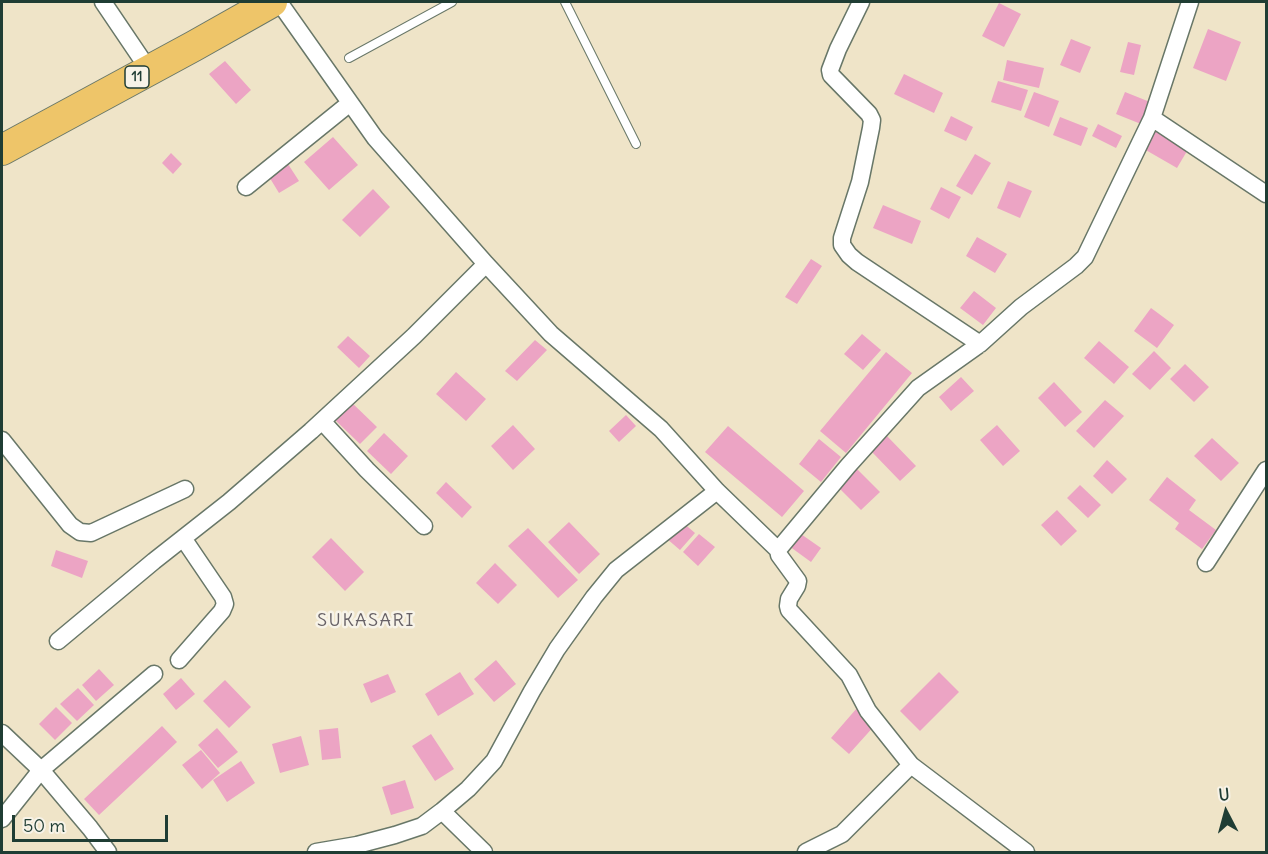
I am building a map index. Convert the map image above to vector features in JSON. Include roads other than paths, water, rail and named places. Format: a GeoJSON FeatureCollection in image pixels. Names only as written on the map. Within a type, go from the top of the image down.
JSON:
{"type":"FeatureCollection","features":[{"type":"Feature","properties":{"kind":"highway","name":"11"},"geometry":{"type":"LineString","coordinates":[[2,150],[272,2]]}},
{"type":"Feature","properties":{"kind":"street"},"geometry":{"type":"LineString","coordinates":[[103,2],[149,70]]}},
{"type":"Feature","properties":{"kind":"street"},"geometry":{"type":"LineString","coordinates":[[279,2],[375,138],[486,264],[551,334],[661,429],[717,491],[778,550],[778,555],[798,581],[789,599],[789,610],[849,675],[868,711],[911,765],[1026,852]]}},
{"type":"Feature","properties":{"kind":"street"},"geometry":{"type":"LineString","coordinates":[[861,2],[830,70],[831,75],[869,114],[872,120],[860,182],[842,238],[842,245],[857,262],[980,344]]}},
{"type":"Feature","properties":{"kind":"street"},"geometry":{"type":"LineString","coordinates":[[778,550],[848,466],[918,388],[980,344],[1021,307],[1085,257],[1152,118],[1190,2]]}},
{"type":"Feature","properties":{"kind":"street"},"geometry":{"type":"LineString","coordinates":[[246,187],[350,103]]}},
{"type":"Feature","properties":{"kind":"street"},"geometry":{"type":"LineString","coordinates":[[1152,118],[1266,194]]}},
{"type":"Feature","properties":{"kind":"street"},"geometry":{"type":"LineString","coordinates":[[58,641],[229,502],[322,421],[414,336],[486,264]]}},
{"type":"Feature","properties":{"kind":"street"},"geometry":{"type":"LineString","coordinates":[[322,421],[424,526]]}},
{"type":"Feature","properties":{"kind":"street"},"geometry":{"type":"LineString","coordinates":[[2,440],[70,525],[80,532],[91,533],[185,489]]}},
{"type":"Feature","properties":{"kind":"street"},"geometry":{"type":"LineString","coordinates":[[1206,563],[1266,470]]}},
{"type":"Feature","properties":{"kind":"street"},"geometry":{"type":"LineString","coordinates":[[316,852],[357,845],[422,826],[468,789],[494,761],[557,649],[616,570],[717,491]]}},
{"type":"Feature","properties":{"kind":"street"},"geometry":{"type":"LineString","coordinates":[[179,660],[222,611],[225,604],[223,597],[183,538]]}},
{"type":"Feature","properties":{"kind":"street"},"geometry":{"type":"LineString","coordinates":[[2,819],[41,770],[154,674]]}},
{"type":"Feature","properties":{"kind":"street"},"geometry":{"type":"LineString","coordinates":[[2,733],[41,770],[108,852]]}},
{"type":"Feature","properties":{"kind":"street"},"geometry":{"type":"LineString","coordinates":[[806,852],[842,834],[911,765]]}},
{"type":"Feature","properties":{"kind":"street"},"geometry":{"type":"LineString","coordinates":[[442,811],[484,852]]}},
{"type":"Feature","properties":{"kind":"lane"},"geometry":{"type":"LineString","coordinates":[[349,58],[452,2]]}},
{"type":"Feature","properties":{"kind":"lane"},"geometry":{"type":"LineString","coordinates":[[565,2],[636,144]]}},
{"type":"Feature","properties":{"kind":"district","name":"SUKASARI"},"geometry":{"type":"Point","coordinates":[366,621]}}]}
